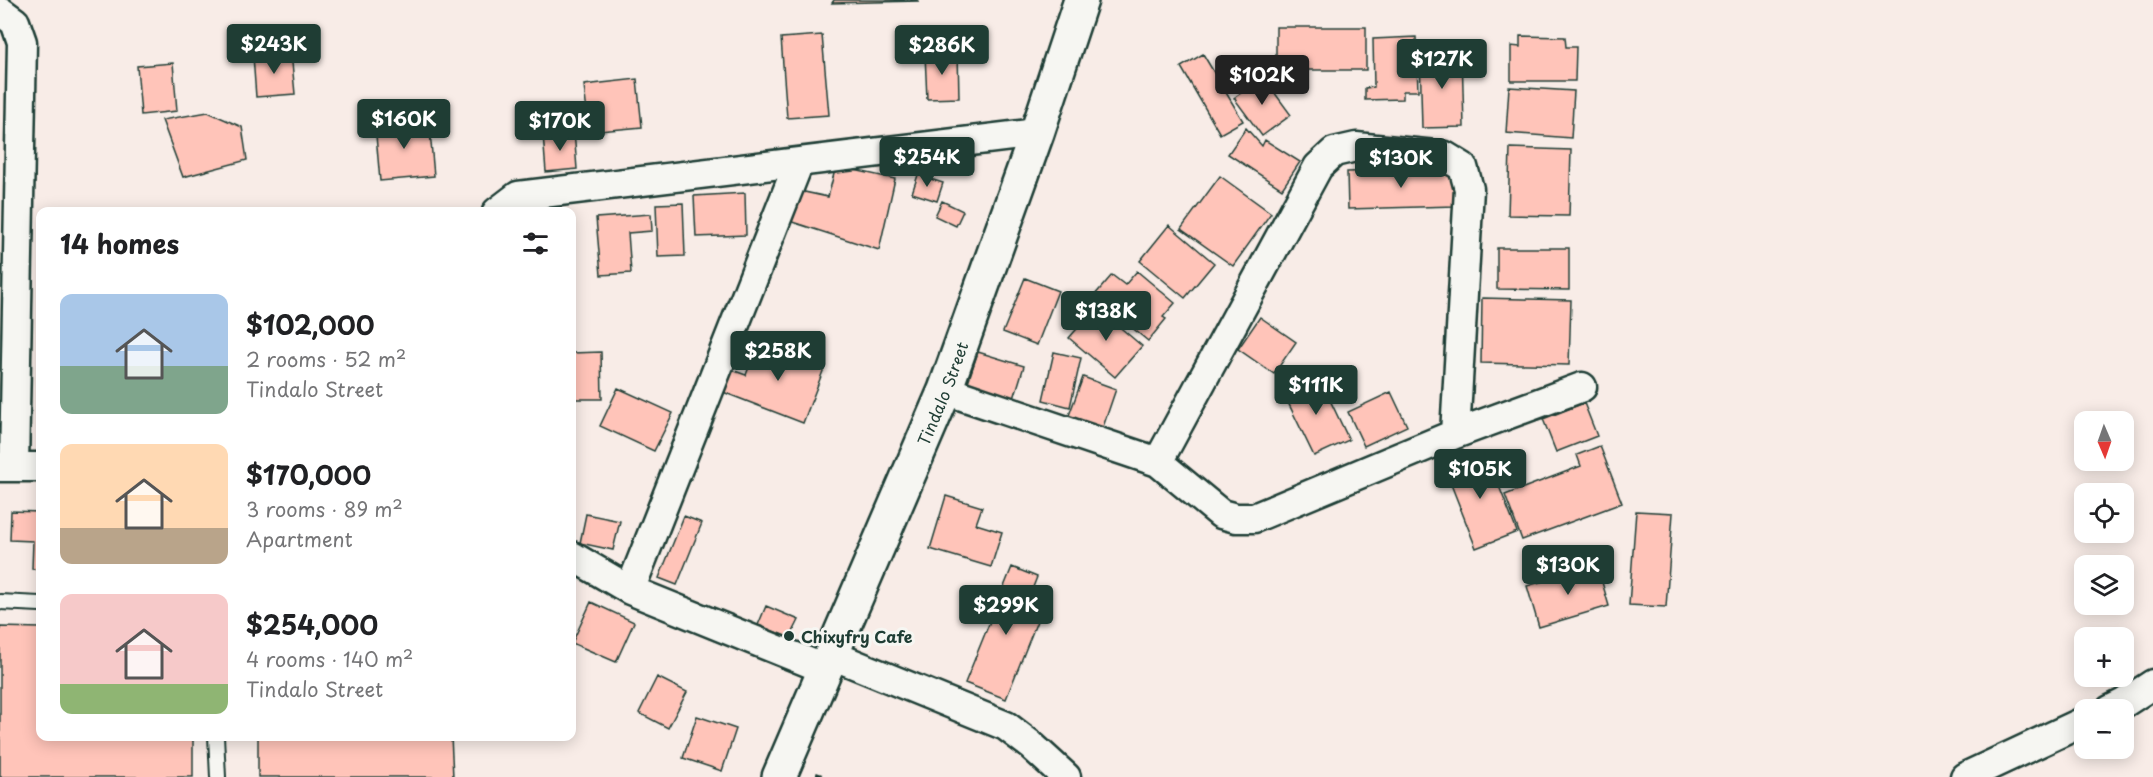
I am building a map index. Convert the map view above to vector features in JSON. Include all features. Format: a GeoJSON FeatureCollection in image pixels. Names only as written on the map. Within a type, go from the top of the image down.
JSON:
{"type":"FeatureCollection","features":[{"type":"Feature","properties":{"kind":"main road","name":"Tindalo Street"},"geometry":{"type":"LineString","coordinates":[[779,777],[945,390],[1082,0]]}},
{"type":"Feature","properties":{"kind":"street"},"geometry":{"type":"LineString","coordinates":[[0,11],[15,22],[22,42],[18,467]]}},
{"type":"Feature","properties":{"kind":"street"},"geometry":{"type":"LineString","coordinates":[[504,207],[518,196],[1037,133]]}},
{"type":"Feature","properties":{"kind":"street"},"geometry":{"type":"LineString","coordinates":[[1158,462],[1318,167],[1334,152],[1356,147],[1445,156],[1462,167],[1469,189],[1455,434]]}},
{"type":"Feature","properties":{"kind":"street"},"geometry":{"type":"LineString","coordinates":[[630,590],[799,162]]}},
{"type":"Feature","properties":{"kind":"street"},"geometry":{"type":"LineString","coordinates":[[945,390],[1158,462],[1221,514],[1236,518],[1254,518],[1455,434],[1582,387]]}},
{"type":"Feature","properties":{"kind":"street"},"geometry":{"type":"LineString","coordinates":[[576,558],[630,590],[1006,726],[1066,777]]}},
{"type":"Feature","properties":{"kind":"street"},"geometry":{"type":"LineString","coordinates":[[2130,699],[2153,684]]}},
{"type":"Feature","properties":{"kind":"street"},"geometry":{"type":"LineString","coordinates":[[1965,777],[2074,726]]}},
{"type":"Feature","properties":{"kind":"lane"},"geometry":{"type":"LineString","coordinates":[[0,602],[36,604]]}},
{"type":"Feature","properties":{"kind":"lane"},"geometry":{"type":"LineString","coordinates":[[216,741],[218,777]]}},
{"type":"Feature","properties":{"kind":"building"},"geometry":{"type":"Polygon","coordinates":[[[834,0],[917,0],[918,1],[832,3],[834,0]]]}},
{"type":"Feature","properties":{"kind":"building"},"geometry":{"type":"Polygon","coordinates":[[[1276,27],[1366,27],[1366,70],[1276,70],[1276,27]]]}},
{"type":"Feature","properties":{"kind":"building"},"geometry":{"type":"Polygon","coordinates":[[[822,35],[829,115],[787,118],[781,38],[822,35]]]}},
{"type":"Feature","properties":{"kind":"building"},"geometry":{"type":"Polygon","coordinates":[[[1520,36],[1565,37],[1566,47],[1576,47],[1575,81],[1511,81],[1511,46],[1520,47],[1520,36]]]}},
{"type":"Feature","properties":{"kind":"building"},"geometry":{"type":"Polygon","coordinates":[[[1416,37],[1418,91],[1403,91],[1403,99],[1365,100],[1365,88],[1374,87],[1373,39],[1416,37]]]}},
{"type":"Feature","properties":{"kind":"building"},"geometry":{"type":"Polygon","coordinates":[[[291,52],[295,94],[256,97],[253,56],[291,52]]]}},
{"type":"Feature","properties":{"kind":"building"},"geometry":{"type":"Polygon","coordinates":[[[1462,52],[1464,127],[1422,128],[1420,53],[1462,52]]]}},
{"type":"Feature","properties":{"kind":"building"},"geometry":{"type":"Polygon","coordinates":[[[958,53],[959,98],[927,99],[925,54],[958,53]]]}},
{"type":"Feature","properties":{"kind":"building"},"geometry":{"type":"Polygon","coordinates":[[[1203,54],[1243,121],[1220,134],[1181,67],[1203,54]]]}},
{"type":"Feature","properties":{"kind":"building"},"geometry":{"type":"Polygon","coordinates":[[[173,63],[177,111],[141,115],[137,66],[173,63]]]}},
{"type":"Feature","properties":{"kind":"building"},"geometry":{"type":"Polygon","coordinates":[[[1263,77],[1291,115],[1262,136],[1234,98],[1263,77]]]}},
{"type":"Feature","properties":{"kind":"building"},"geometry":{"type":"Polygon","coordinates":[[[637,79],[642,127],[589,132],[584,85],[637,79]]]}},
{"type":"Feature","properties":{"kind":"building"},"geometry":{"type":"Polygon","coordinates":[[[1509,87],[1574,91],[1571,138],[1506,133],[1509,87]]]}},
{"type":"Feature","properties":{"kind":"building"},"geometry":{"type":"Polygon","coordinates":[[[208,112],[242,127],[247,160],[183,177],[162,120],[208,112]]]}},
{"type":"Feature","properties":{"kind":"building"},"geometry":{"type":"Polygon","coordinates":[[[429,120],[434,176],[380,181],[375,124],[429,120]]]}},
{"type":"Feature","properties":{"kind":"building"},"geometry":{"type":"Polygon","coordinates":[[[1246,128],[1262,146],[1265,140],[1300,162],[1282,189],[1228,154],[1246,128]]]}},
{"type":"Feature","properties":{"kind":"building"},"geometry":{"type":"Polygon","coordinates":[[[574,131],[577,169],[546,172],[543,134],[574,131]]]}},
{"type":"Feature","properties":{"kind":"building"},"geometry":{"type":"Polygon","coordinates":[[[1510,148],[1571,150],[1569,216],[1508,215],[1510,148]]]}},
{"type":"Feature","properties":{"kind":"building"},"geometry":{"type":"Polygon","coordinates":[[[836,166],[895,179],[879,250],[786,220],[795,190],[828,197],[836,166]]]}},
{"type":"Feature","properties":{"kind":"building"},"geometry":{"type":"Polygon","coordinates":[[[1454,169],[1455,206],[1348,209],[1347,172],[1454,169]]]}},
{"type":"Feature","properties":{"kind":"building"},"geometry":{"type":"Polygon","coordinates":[[[918,175],[943,183],[937,201],[912,193],[918,175]]]}},
{"type":"Feature","properties":{"kind":"building"},"geometry":{"type":"Polygon","coordinates":[[[1220,176],[1271,213],[1233,266],[1181,229],[1220,176]]]}},
{"type":"Feature","properties":{"kind":"building"},"geometry":{"type":"Polygon","coordinates":[[[745,193],[746,235],[696,237],[694,196],[745,193]]]}},
{"type":"Feature","properties":{"kind":"building"},"geometry":{"type":"Polygon","coordinates":[[[942,201],[963,211],[956,226],[935,216],[942,201]]]}},
{"type":"Feature","properties":{"kind":"building"},"geometry":{"type":"Polygon","coordinates":[[[683,203],[685,256],[658,257],[656,204],[683,203]]]}},
{"type":"Feature","properties":{"kind":"building"},"geometry":{"type":"Polygon","coordinates":[[[651,214],[652,231],[628,233],[631,273],[601,275],[596,218],[651,214]]]}},
{"type":"Feature","properties":{"kind":"building"},"geometry":{"type":"Polygon","coordinates":[[[1169,225],[1214,263],[1185,298],[1140,261],[1169,225]]]}},
{"type":"Feature","properties":{"kind":"building"},"geometry":{"type":"Polygon","coordinates":[[[1497,248],[1569,248],[1569,290],[1497,289],[1497,248]]]}},
{"type":"Feature","properties":{"kind":"building"},"geometry":{"type":"Polygon","coordinates":[[[1137,271],[1175,303],[1163,317],[1166,319],[1148,341],[1094,296],[1112,275],[1125,285],[1137,271]]]}},
{"type":"Feature","properties":{"kind":"building"},"geometry":{"type":"Polygon","coordinates":[[[1025,278],[1058,291],[1037,345],[1003,332],[1025,278]]]}},
{"type":"Feature","properties":{"kind":"building"},"geometry":{"type":"Polygon","coordinates":[[[1482,298],[1571,300],[1569,365],[1481,363],[1482,298]]]}},
{"type":"Feature","properties":{"kind":"building"},"geometry":{"type":"Polygon","coordinates":[[[1096,307],[1142,346],[1115,377],[1069,338],[1096,307]]]}},
{"type":"Feature","properties":{"kind":"building"},"geometry":{"type":"Polygon","coordinates":[[[1260,317],[1296,342],[1274,374],[1238,349],[1260,317]]]}},
{"type":"Feature","properties":{"kind":"building"},"geometry":{"type":"Polygon","coordinates":[[[759,340],[825,366],[803,423],[723,392],[732,370],[746,375],[759,340]]]}},
{"type":"Feature","properties":{"kind":"building"},"geometry":{"type":"Polygon","coordinates":[[[601,352],[602,399],[576,399],[576,353],[601,352]]]}},
{"type":"Feature","properties":{"kind":"building"},"geometry":{"type":"Polygon","coordinates":[[[978,352],[1024,366],[1012,405],[965,391],[978,352]]]}},
{"type":"Feature","properties":{"kind":"building"},"geometry":{"type":"Polygon","coordinates":[[[1054,352],[1081,358],[1070,407],[1043,400],[1054,352]]]}},
{"type":"Feature","properties":{"kind":"building"},"geometry":{"type":"Polygon","coordinates":[[[1318,375],[1349,440],[1314,456],[1283,392],[1318,375]]]}},
{"type":"Feature","properties":{"kind":"building"},"geometry":{"type":"Polygon","coordinates":[[[1083,377],[1116,389],[1102,430],[1068,418],[1083,377]]]}},
{"type":"Feature","properties":{"kind":"building"},"geometry":{"type":"Polygon","coordinates":[[[618,388],[673,413],[654,451],[600,426],[618,388]]]}},
{"type":"Feature","properties":{"kind":"building"},"geometry":{"type":"Polygon","coordinates":[[[1391,392],[1407,426],[1364,446],[1348,412],[1391,392]]]}},
{"type":"Feature","properties":{"kind":"building"},"geometry":{"type":"Polygon","coordinates":[[[1584,403],[1597,436],[1556,452],[1543,419],[1584,403]]]}},
{"type":"Feature","properties":{"kind":"building"},"geometry":{"type":"Polygon","coordinates":[[[1600,446],[1622,503],[1522,540],[1505,495],[1581,466],[1577,455],[1600,446]]]}},
{"type":"Feature","properties":{"kind":"building"},"geometry":{"type":"Polygon","coordinates":[[[1471,452],[1477,468],[1490,463],[1517,532],[1476,548],[1443,464],[1471,452]]]}},
{"type":"Feature","properties":{"kind":"building"},"geometry":{"type":"Polygon","coordinates":[[[946,496],[982,507],[976,524],[1002,532],[991,567],[930,549],[946,496]]]}},
{"type":"Feature","properties":{"kind":"building"},"geometry":{"type":"Polygon","coordinates":[[[11,511],[36,512],[36,570],[32,569],[33,541],[10,540],[11,511]]]}},
{"type":"Feature","properties":{"kind":"building"},"geometry":{"type":"Polygon","coordinates":[[[1636,511],[1673,513],[1666,607],[1629,605],[1636,511]]]}},
{"type":"Feature","properties":{"kind":"building"},"geometry":{"type":"Polygon","coordinates":[[[586,514],[620,521],[613,550],[580,543],[586,514]]]}},
{"type":"Feature","properties":{"kind":"building"},"geometry":{"type":"Polygon","coordinates":[[[684,516],[702,523],[677,585],[659,578],[684,516]]]}},
{"type":"Feature","properties":{"kind":"building"},"geometry":{"type":"Polygon","coordinates":[[[1597,565],[1609,606],[1539,627],[1527,586],[1597,565]]]}},
{"type":"Feature","properties":{"kind":"building"},"geometry":{"type":"Polygon","coordinates":[[[1012,567],[1037,577],[1028,600],[1043,606],[1006,699],[965,683],[1012,567]]]}},
{"type":"Feature","properties":{"kind":"building"},"geometry":{"type":"Polygon","coordinates":[[[591,602],[634,622],[616,662],[576,645],[576,634],[591,602]]]}},
{"type":"Feature","properties":{"kind":"building"},"geometry":{"type":"Polygon","coordinates":[[[766,606],[799,620],[790,638],[758,625],[766,606]]]}},
{"type":"Feature","properties":{"kind":"building"},"geometry":{"type":"Polygon","coordinates":[[[0,627],[36,628],[36,741],[193,741],[193,777],[0,777],[0,627]]]}},
{"type":"Feature","properties":{"kind":"building"},"geometry":{"type":"Polygon","coordinates":[[[657,677],[687,692],[668,728],[639,713],[657,677]]]}},
{"type":"Feature","properties":{"kind":"building"},"geometry":{"type":"Polygon","coordinates":[[[697,716],[736,729],[722,771],[683,758],[697,716]]]}},
{"type":"Feature","properties":{"kind":"building"},"geometry":{"type":"Polygon","coordinates":[[[258,741],[451,741],[453,777],[258,777],[258,741]]]}},
{"type":"Feature","properties":{"kind":"place","name":"Chixyfry Cafe"},"geometry":{"type":"Point","coordinates":[789,636]}}]}
